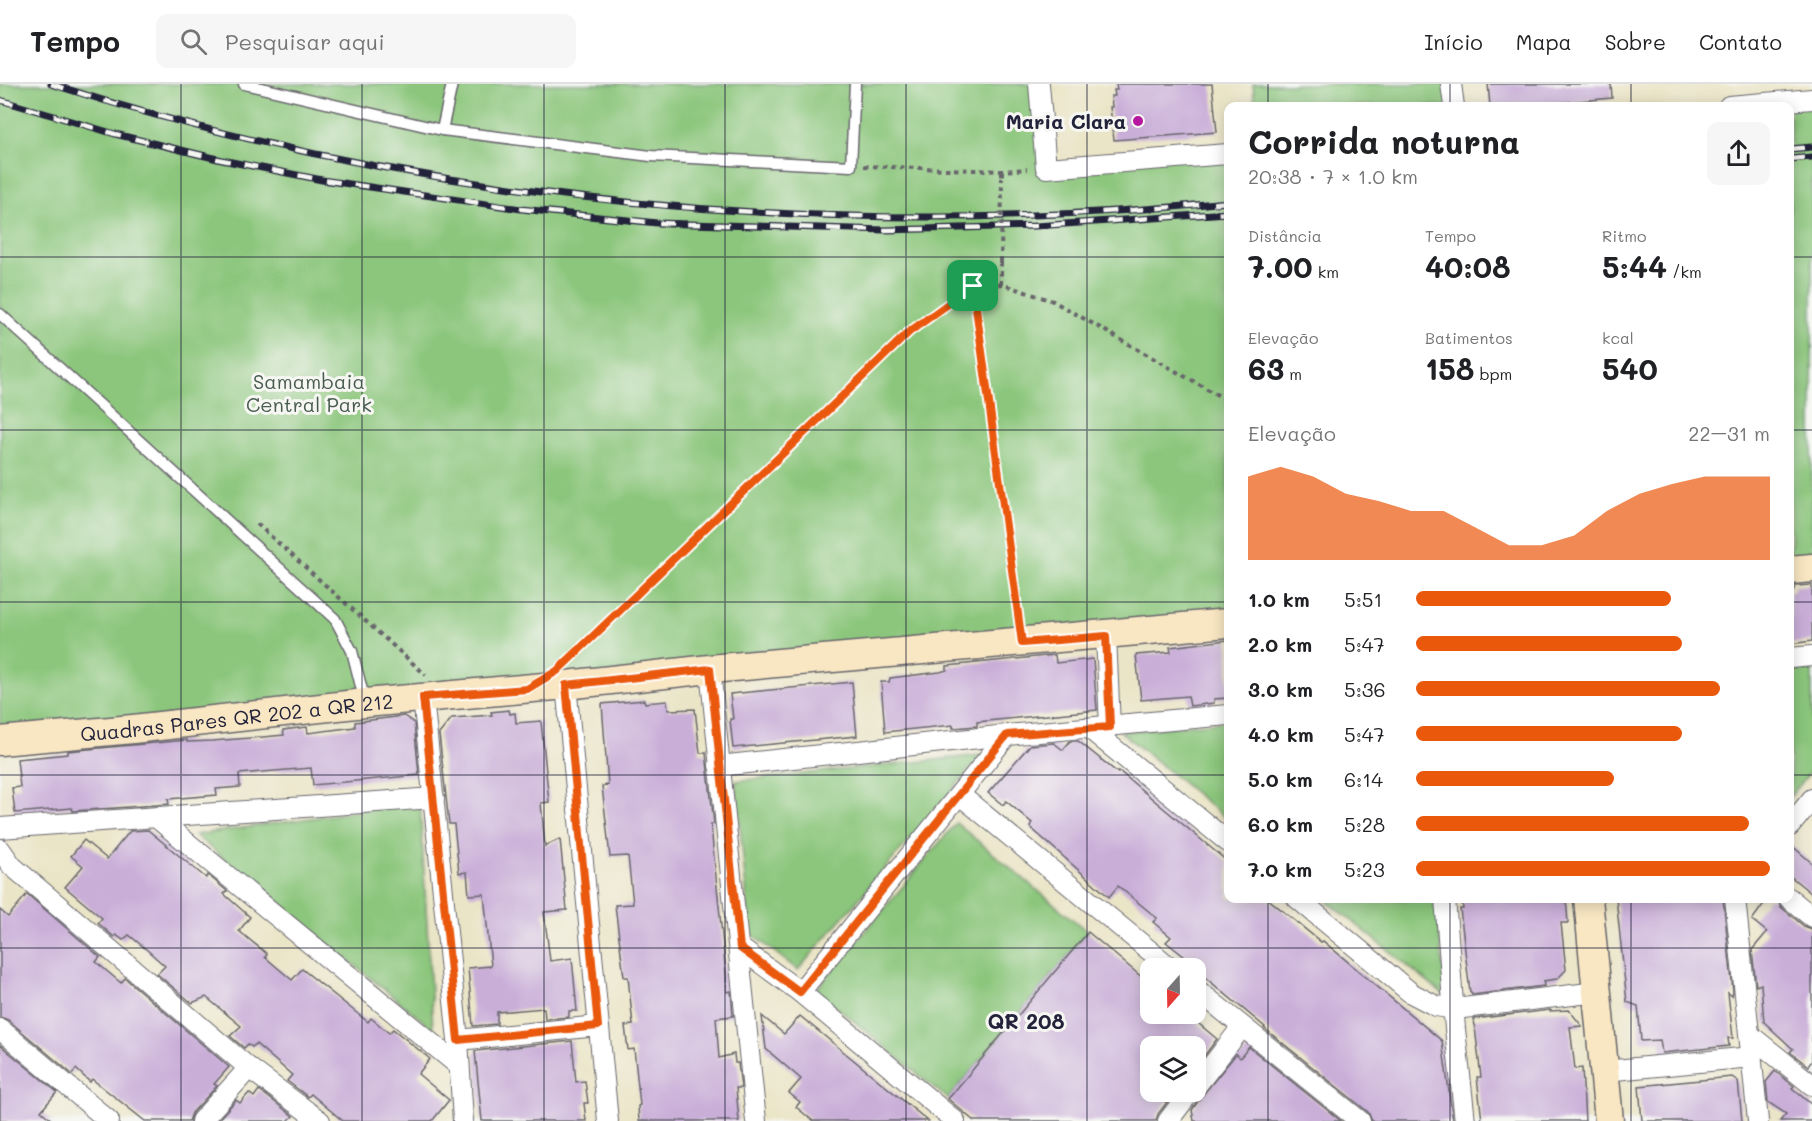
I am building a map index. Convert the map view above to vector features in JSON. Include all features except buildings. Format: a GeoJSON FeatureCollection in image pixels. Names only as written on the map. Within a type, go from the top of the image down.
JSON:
{"type":"FeatureCollection","features":[{"type":"Feature","properties":{"kind":"street"},"geometry":{"type":"LineString","coordinates":[[1039,84],[1046,168],[1224,154]]}},
{"type":"Feature","properties":{"kind":"street"},"geometry":{"type":"LineString","coordinates":[[1451,84],[1453,102]]}},
{"type":"Feature","properties":{"kind":"street"},"geometry":{"type":"LineString","coordinates":[[1776,102],[1812,99]]}},
{"type":"Feature","properties":{"kind":"street"},"geometry":{"type":"LineString","coordinates":[[1794,570],[1812,568]]}},
{"type":"Feature","properties":{"kind":"street","name":"Quadras Pares QR 202 a QR 212"},"geometry":{"type":"LineString","coordinates":[[0,741],[133,729],[365,703],[427,688],[566,674],[710,669],[1106,636],[1224,623]]}},
{"type":"Feature","properties":{"kind":"street"},"geometry":{"type":"LineString","coordinates":[[1100,728],[1106,636]]}},
{"type":"Feature","properties":{"kind":"street"},"geometry":{"type":"LineString","coordinates":[[1794,658],[1812,656]]}},
{"type":"Feature","properties":{"kind":"street"},"geometry":{"type":"LineString","coordinates":[[710,669],[756,1121]]}},
{"type":"Feature","properties":{"kind":"street"},"geometry":{"type":"LineString","coordinates":[[566,674],[608,1121]]}},
{"type":"Feature","properties":{"kind":"street"},"geometry":{"type":"LineString","coordinates":[[427,688],[434,798],[458,1040],[463,1121]]}},
{"type":"Feature","properties":{"kind":"street"},"geometry":{"type":"LineString","coordinates":[[719,766],[1007,735],[1224,715]]}},
{"type":"Feature","properties":{"kind":"street"},"geometry":{"type":"LineString","coordinates":[[1100,728],[1224,838]]}},
{"type":"Feature","properties":{"kind":"street"},"geometry":{"type":"LineString","coordinates":[[800,992],[1007,735]]}},
{"type":"Feature","properties":{"kind":"street"},"geometry":{"type":"LineString","coordinates":[[960,795],[1159,958]]}},
{"type":"Feature","properties":{"kind":"street"},"geometry":{"type":"LineString","coordinates":[[0,828],[434,798]]}},
{"type":"Feature","properties":{"kind":"street"},"geometry":{"type":"LineString","coordinates":[[1794,821],[1812,799]]}},
{"type":"Feature","properties":{"kind":"street"},"geometry":{"type":"LineString","coordinates":[[157,818],[458,1065]]}},
{"type":"Feature","properties":{"kind":"street"},"geometry":{"type":"LineString","coordinates":[[0,849],[12,866],[249,1068],[320,1121]]}},
{"type":"Feature","properties":{"kind":"street"},"geometry":{"type":"LineString","coordinates":[[1794,902],[1812,917]]}},
{"type":"Feature","properties":{"kind":"street"},"geometry":{"type":"LineString","coordinates":[[1303,903],[1411,993],[1436,1006],[1455,1009],[1597,992]]}},
{"type":"Feature","properties":{"kind":"street"},"geometry":{"type":"LineString","coordinates":[[1445,903],[1465,1121]]}},
{"type":"Feature","properties":{"kind":"street"},"geometry":{"type":"LineString","coordinates":[[1588,903],[1609,1121]]}},
{"type":"Feature","properties":{"kind":"street"},"geometry":{"type":"LineString","coordinates":[[1736,903],[1758,1121]]}},
{"type":"Feature","properties":{"kind":"street"},"geometry":{"type":"LineString","coordinates":[[740,948],[800,992],[955,1121]]}},
{"type":"Feature","properties":{"kind":"street"},"geometry":{"type":"LineString","coordinates":[[1206,996],[1360,1121]]}},
{"type":"Feature","properties":{"kind":"street"},"geometry":{"type":"LineString","coordinates":[[458,1040],[598,1026]]}},
{"type":"Feature","properties":{"kind":"street"},"geometry":{"type":"LineString","coordinates":[[1206,1073],[1242,1027]]}},
{"type":"Feature","properties":{"kind":"street"},"geometry":{"type":"LineString","coordinates":[[0,1029],[103,1119]]}},
{"type":"Feature","properties":{"kind":"street"},"geometry":{"type":"LineString","coordinates":[[1750,1035],[1812,1085]]}},
{"type":"Feature","properties":{"kind":"street"},"geometry":{"type":"LineString","coordinates":[[1604,1071],[1752,1057]]}},
{"type":"Feature","properties":{"kind":"street"},"geometry":{"type":"LineString","coordinates":[[201,1121],[249,1068]]}},
{"type":"Feature","properties":{"kind":"street"},"geometry":{"type":"LineString","coordinates":[[1168,1121],[1182,1102]]}},
{"type":"Feature","properties":{"kind":"lane"},"geometry":{"type":"LineString","coordinates":[[244,84],[442,130],[651,156],[851,166],[855,84]]}},
{"type":"Feature","properties":{"kind":"lane"},"geometry":{"type":"LineString","coordinates":[[442,130],[452,84]]}},
{"type":"Feature","properties":{"kind":"lane"},"geometry":{"type":"LineString","coordinates":[[0,314],[334,619],[352,651],[365,703]]}},
{"type":"Feature","properties":{"kind":"path"},"geometry":{"type":"LineString","coordinates":[[851,166],[1002,171],[1046,168]]}},
{"type":"Feature","properties":{"kind":"path"},"geometry":{"type":"LineString","coordinates":[[1001,284],[1002,171]]}},
{"type":"Feature","properties":{"kind":"path"},"geometry":{"type":"LineString","coordinates":[[566,674],[909,332],[973,286],[1001,284],[1053,301],[1224,399]]}},
{"type":"Feature","properties":{"kind":"path"},"geometry":{"type":"LineString","coordinates":[[973,286],[1022,643]]}},
{"type":"Feature","properties":{"kind":"path"},"geometry":{"type":"LineString","coordinates":[[255,523],[427,688]]}},
{"type":"Feature","properties":{"kind":"green space","name":"Samambaia Central Park"},"geometry":{"type":"Polygon","coordinates":[[[0,84],[1039,84],[1047,167],[1224,154],[1224,616],[0,740],[0,84]]]}},
{"type":"Feature","properties":{"kind":"green space"},"geometry":{"type":"Polygon","coordinates":[[[1253,84],[1451,84],[1453,102],[1255,102],[1253,84]]]}},
{"type":"Feature","properties":{"kind":"green space"},"geometry":{"type":"Polygon","coordinates":[[[1812,99],[1812,562],[1794,564],[1794,105],[1812,99]]]}},
{"type":"Feature","properties":{"kind":"green space"},"geometry":{"type":"Polygon","coordinates":[[[1812,665],[1812,770],[1794,792],[1794,667],[1812,665]]]}},
{"type":"Feature","properties":{"kind":"green space"},"geometry":{"type":"Polygon","coordinates":[[[1224,721],[1224,817],[1121,732],[1224,721]]]}},
{"type":"Feature","properties":{"kind":"green space"},"geometry":{"type":"Polygon","coordinates":[[[982,755],[798,970],[750,933],[736,781],[982,755]]]}},
{"type":"Feature","properties":{"kind":"green space"},"geometry":{"type":"Polygon","coordinates":[[[420,802],[433,1029],[195,835],[420,802]]]}},
{"type":"Feature","properties":{"kind":"green space"},"geometry":{"type":"Polygon","coordinates":[[[956,823],[1088,932],[948,1099],[816,990],[956,823]]]}},
{"type":"Feature","properties":{"kind":"green space"},"geometry":{"type":"Polygon","coordinates":[[[1330,903],[1436,903],[1446,997],[1330,903]]]}},
{"type":"Feature","properties":{"kind":"railway"},"geometry":{"type":"LineString","coordinates":[[51,84],[193,125],[338,159],[485,184],[634,203],[783,213],[932,217],[1081,213],[1224,202]]}},
{"type":"Feature","properties":{"kind":"railway"},"geometry":{"type":"LineString","coordinates":[[0,100],[115,134],[222,160],[322,180],[521,209],[657,223],[885,230],[1035,226],[1224,213]]}},
{"type":"Feature","properties":{"kind":"railway"},"geometry":{"type":"LineString","coordinates":[[1794,149],[1812,147]]}},
{"type":"Feature","properties":{"kind":"railway"},"geometry":{"type":"LineString","coordinates":[[1794,159],[1812,157]]}},
{"type":"Feature","properties":{"kind":"place","name":"Maria Clara"},"geometry":{"type":"Point","coordinates":[1138,121]}},
{"type":"Feature","properties":{"kind":"district","name":"QR 208"},"geometry":{"type":"Point","coordinates":[1026,1020]}},
{"type":"Feature","properties":{"kind":"route"},"geometry":{"type":"LineString","coordinates":[[973,286],[1022,643],[1106,636],[1110,727],[1007,735],[800,992],[740,948],[710,669],[566,685],[598,1026],[458,1040],[423,697],[527,689],[557,671],[909,332],[973,286]]}}]}
